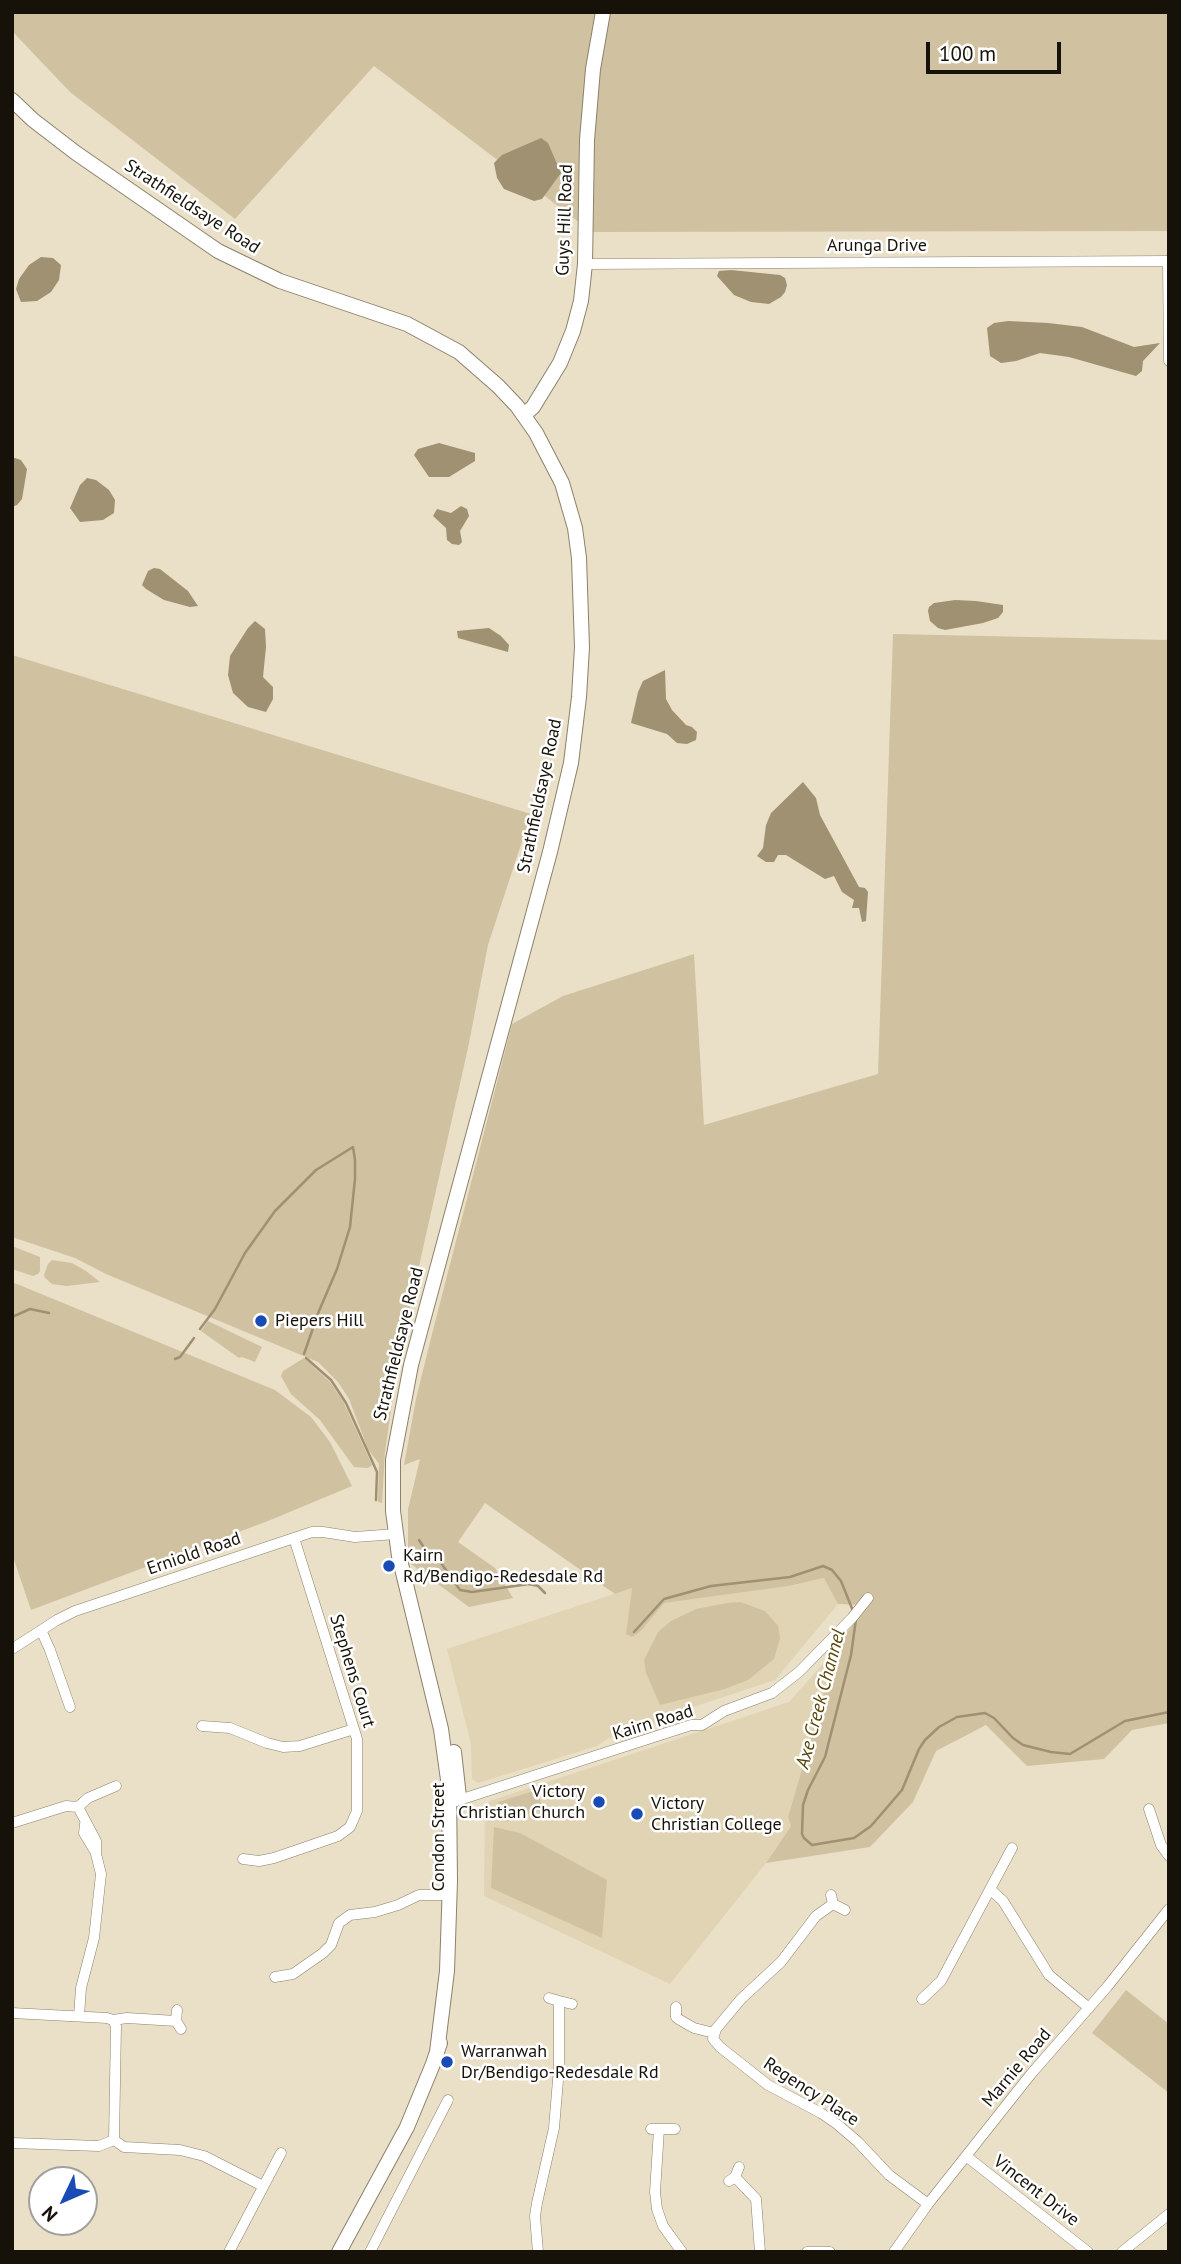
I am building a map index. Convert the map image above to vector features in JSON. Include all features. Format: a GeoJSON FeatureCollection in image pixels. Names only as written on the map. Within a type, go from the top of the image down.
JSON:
{"type":"FeatureCollection","features":[{"type":"Feature","properties":{"kind":"main road","name":"Guys Hill Road"},"geometry":{"type":"LineString","coordinates":[[524,415],[543,392],[568,346],[581,301],[585,264],[587,140],[593,69],[603,12]]}},
{"type":"Feature","properties":{"kind":"main road","name":"Strathfieldsaye Road"},"geometry":{"type":"LineString","coordinates":[[12,100],[76,153],[218,251],[280,281],[407,324],[458,352],[485,374],[524,415],[546,449],[562,483],[572,514],[578,543],[581,588],[582,647],[577,724],[561,807],[402,1404],[392,1477],[396,1534]]}},
{"type":"Feature","properties":{"kind":"main road","name":"Condon Street"},"geometry":{"type":"LineString","coordinates":[[339,2252],[407,2127],[437,2052],[452,2003],[457,1956],[454,1802],[441,1729],[403,1576],[396,1534]]}},
{"type":"Feature","properties":{"kind":"main road","name":"Condon Street"},"geometry":{"type":"LineString","coordinates":[[437,2052],[446,1991],[454,1802]]}},
{"type":"Feature","properties":{"kind":"street","name":"Arunga Drive"},"geometry":{"type":"LineString","coordinates":[[585,264],[1168,261]]}},
{"type":"Feature","properties":{"kind":"street"},"geometry":{"type":"LineString","coordinates":[[1168,261],[1169,361]]}},
{"type":"Feature","properties":{"kind":"street","name":"Erniold Road"},"geometry":{"type":"LineString","coordinates":[[12,1649],[75,1611],[317,1531],[355,1537],[396,1534]]}},
{"type":"Feature","properties":{"kind":"street","name":"Stephens Court"},"geometry":{"type":"LineString","coordinates":[[243,1859],[259,1861],[274,1858],[338,1836],[350,1827],[357,1811],[358,1747],[354,1729],[294,1538]]}},
{"type":"Feature","properties":{"kind":"street","name":"Kairn Road"},"geometry":{"type":"LineString","coordinates":[[454,1802],[691,1725],[702,1726],[724,1711],[772,1693],[799,1672],[869,1598]]}},
{"type":"Feature","properties":{"kind":"street"},"geometry":{"type":"LineString","coordinates":[[41,1630],[70,1707]]}},
{"type":"Feature","properties":{"kind":"street"},"geometry":{"type":"LineString","coordinates":[[202,1726],[230,1728],[267,1743],[283,1746],[300,1745],[354,1729]]}},
{"type":"Feature","properties":{"kind":"street"},"geometry":{"type":"LineString","coordinates":[[12,1823],[66,1806],[78,1807],[88,1798],[118,1786]]}},
{"type":"Feature","properties":{"kind":"street"},"geometry":{"type":"LineString","coordinates":[[78,1807],[85,1824],[84,1833],[96,1854],[101,1874],[94,1938],[81,1988],[79,2016]]}},
{"type":"Feature","properties":{"kind":"street"},"geometry":{"type":"LineString","coordinates":[[1149,1809],[1161,1845],[1169,1856]]}},
{"type":"Feature","properties":{"kind":"street"},"geometry":{"type":"LineString","coordinates":[[922,1999],[941,1981],[1012,1848]]}},
{"type":"Feature","properties":{"kind":"street"},"geometry":{"type":"LineString","coordinates":[[990,1889],[1003,1901],[1049,1975],[1089,2008]]}},
{"type":"Feature","properties":{"kind":"street"},"geometry":{"type":"LineString","coordinates":[[275,1977],[293,1974],[323,1953],[331,1945],[339,1923],[350,1915],[375,1912],[419,1895],[449,1895]]}},
{"type":"Feature","properties":{"kind":"street"},"geometry":{"type":"LineString","coordinates":[[676,2007],[676,2017],[682,2022],[714,2033],[741,1999],[781,1962],[816,1916],[832,1900],[845,1910]]}},
{"type":"Feature","properties":{"kind":"street","name":"Marnie Road"},"geometry":{"type":"LineString","coordinates":[[894,2252],[928,2204],[1049,2052],[1089,2008],[1169,1909]]}},
{"type":"Feature","properties":{"kind":"street"},"geometry":{"type":"LineString","coordinates":[[538,2252],[535,2216],[554,2128],[559,2068],[554,1999],[572,2004]]}},
{"type":"Feature","properties":{"kind":"street"},"geometry":{"type":"LineString","coordinates":[[12,2013],[113,2020],[178,2020]]}},
{"type":"Feature","properties":{"kind":"street"},"geometry":{"type":"LineString","coordinates":[[113,2020],[116,2026],[114,2140],[124,2147],[180,2150],[204,2156],[263,2186]]}},
{"type":"Feature","properties":{"kind":"street","name":"Regency Place"},"geometry":{"type":"LineString","coordinates":[[714,2033],[715,2042],[720,2048],[768,2085],[831,2120],[858,2142],[889,2175],[928,2204]]}},
{"type":"Feature","properties":{"kind":"street"},"geometry":{"type":"LineString","coordinates":[[370,2252],[448,2100]]}},
{"type":"Feature","properties":{"kind":"street"},"geometry":{"type":"LineString","coordinates":[[675,2129],[655,2129],[655,2192],[663,2225],[682,2252]]}},
{"type":"Feature","properties":{"kind":"street"},"geometry":{"type":"LineString","coordinates":[[12,2143],[99,2146],[114,2140]]}},
{"type":"Feature","properties":{"kind":"street"},"geometry":{"type":"LineString","coordinates":[[229,2252],[281,2153]]}},
{"type":"Feature","properties":{"kind":"street","name":"Vincent Drive"},"geometry":{"type":"LineString","coordinates":[[966,2156],[1088,2252]]}},
{"type":"Feature","properties":{"kind":"street"},"geometry":{"type":"LineString","coordinates":[[734,2175],[756,2199],[760,2252]]}},
{"type":"Feature","properties":{"kind":"street"},"geometry":{"type":"LineString","coordinates":[[1122,2252],[1169,2214]]}},
{"type":"Feature","properties":{"kind":"street"},"geometry":{"type":"LineString","coordinates":[[807,2252],[830,2252]]}},
{"type":"Feature","properties":{"kind":"shaded area"},"geometry":{"type":"Polygon","coordinates":[[[12,12],[1169,12],[1169,231],[592,232],[374,66],[235,219],[70,92],[12,31],[12,12]]]}},
{"type":"Feature","properties":{"kind":"shaded area"},"geometry":{"type":"Polygon","coordinates":[[[541,138],[548,143],[561,173],[542,199],[534,201],[504,189],[497,178],[494,163],[502,155],[541,138]]]}},
{"type":"Feature","properties":{"kind":"shaded area"},"geometry":{"type":"Polygon","coordinates":[[[41,257],[53,258],[61,265],[59,280],[51,292],[37,301],[21,302],[16,289],[19,279],[29,265],[41,257]]]}},
{"type":"Feature","properties":{"kind":"shaded area"},"geometry":{"type":"Polygon","coordinates":[[[719,271],[780,275],[785,278],[785,292],[769,304],[751,302],[734,295],[717,276],[719,271]]]}},
{"type":"Feature","properties":{"kind":"shaded area"},"geometry":{"type":"Polygon","coordinates":[[[1008,321],[1082,327],[1134,347],[1160,343],[1143,361],[1142,371],[1136,376],[1069,357],[1040,353],[1001,363],[990,356],[987,328],[994,323],[1008,321]]]}},
{"type":"Feature","properties":{"kind":"shaded area"},"geometry":{"type":"Polygon","coordinates":[[[439,443],[475,453],[475,461],[449,477],[429,477],[414,455],[418,449],[439,443]]]}},
{"type":"Feature","properties":{"kind":"shaded area"},"geometry":{"type":"Polygon","coordinates":[[[12,457],[21,460],[27,469],[22,499],[12,507],[12,457]]]}},
{"type":"Feature","properties":{"kind":"shaded area"},"geometry":{"type":"Polygon","coordinates":[[[87,478],[96,480],[109,490],[115,500],[114,513],[103,520],[80,522],[70,508],[80,485],[87,478]]]}},
{"type":"Feature","properties":{"kind":"shaded area"},"geometry":{"type":"Polygon","coordinates":[[[461,506],[467,509],[469,516],[460,531],[462,542],[459,545],[452,544],[447,540],[446,528],[433,516],[437,509],[451,513],[461,506]]]}},
{"type":"Feature","properties":{"kind":"shaded area"},"geometry":{"type":"Polygon","coordinates":[[[160,569],[188,591],[198,606],[190,607],[164,600],[146,589],[142,585],[148,571],[160,569]]]}},
{"type":"Feature","properties":{"kind":"shaded area"},"geometry":{"type":"Polygon","coordinates":[[[955,600],[1003,605],[1003,612],[998,618],[983,623],[945,630],[938,628],[930,621],[929,607],[934,603],[955,600]]]}},
{"type":"Feature","properties":{"kind":"shaded area"},"geometry":{"type":"Polygon","coordinates":[[[255,621],[265,629],[263,677],[273,687],[273,699],[266,712],[248,707],[233,693],[228,675],[230,656],[255,621]]]}},
{"type":"Feature","properties":{"kind":"shaded area"},"geometry":{"type":"Polygon","coordinates":[[[489,628],[509,645],[508,652],[458,638],[457,631],[489,628]]]}},
{"type":"Feature","properties":{"kind":"shaded area"},"geometry":{"type":"Polygon","coordinates":[[[893,634],[1169,640],[1169,1723],[1132,1730],[1104,1759],[1027,1766],[986,1725],[936,1751],[913,1802],[870,1847],[766,1863],[791,1826],[788,1817],[839,1642],[861,1615],[863,1605],[838,1604],[824,1578],[789,1586],[664,1603],[640,1632],[632,1637],[626,1634],[632,1588],[615,1594],[485,1503],[458,1542],[495,1568],[513,1598],[469,1607],[411,1564],[408,1555],[408,1509],[420,1459],[404,1465],[416,1399],[512,1024],[563,996],[694,954],[704,1125],[878,1074],[893,634]]]}},
{"type":"Feature","properties":{"kind":"shaded area"},"geometry":{"type":"Polygon","coordinates":[[[12,655],[531,814],[488,945],[468,1048],[399,1355],[385,1452],[382,1503],[378,1502],[379,1464],[368,1449],[349,1399],[338,1382],[318,1362],[106,1274],[75,1258],[12,1237],[12,655]]]}},
{"type":"Feature","properties":{"kind":"shaded area"},"geometry":{"type":"Polygon","coordinates":[[[665,670],[666,699],[686,725],[697,732],[696,740],[687,744],[677,743],[667,734],[631,723],[643,681],[665,670]]]}},
{"type":"Feature","properties":{"kind":"shaded area"},"geometry":{"type":"Polygon","coordinates":[[[803,782],[816,798],[820,815],[859,887],[868,892],[866,921],[862,922],[859,908],[852,908],[854,900],[842,892],[834,876],[825,879],[786,855],[778,855],[774,862],[766,862],[757,856],[763,848],[766,825],[771,813],[803,782]]]}},
{"type":"Feature","properties":{"kind":"shaded area"},"geometry":{"type":"Polygon","coordinates":[[[12,1246],[40,1257],[38,1274],[33,1276],[12,1269],[12,1246]]]}},
{"type":"Feature","properties":{"kind":"shaded area"},"geometry":{"type":"Polygon","coordinates":[[[52,1260],[72,1263],[100,1282],[67,1286],[52,1284],[44,1275],[52,1260]]]}},
{"type":"Feature","properties":{"kind":"shaded area"},"geometry":{"type":"Polygon","coordinates":[[[12,1282],[275,1390],[311,1417],[330,1442],[352,1486],[268,1521],[31,1610],[12,1554],[12,1282]]]}},
{"type":"Feature","properties":{"kind":"shaded area"},"geometry":{"type":"Polygon","coordinates":[[[208,1321],[262,1347],[255,1362],[239,1358],[201,1331],[208,1321]]]}},
{"type":"Feature","properties":{"kind":"shaded area"},"geometry":{"type":"Polygon","coordinates":[[[304,1358],[330,1382],[343,1401],[372,1465],[368,1468],[354,1467],[320,1420],[291,1394],[281,1376],[283,1371],[304,1358]]]}},
{"type":"Feature","properties":{"kind":"shaded area"},"geometry":{"type":"Polygon","coordinates":[[[825,1578],[838,1604],[775,1680],[684,1710],[683,1714],[607,1739],[597,1746],[478,1783],[472,1779],[471,1744],[447,1649],[632,1588],[626,1634],[640,1632],[663,1603],[789,1586],[825,1578]]]}},
{"type":"Feature","properties":{"kind":"shaded area"},"geometry":{"type":"Polygon","coordinates":[[[741,1602],[765,1611],[778,1626],[780,1638],[774,1659],[748,1680],[725,1689],[660,1705],[646,1673],[644,1660],[658,1632],[671,1621],[696,1609],[741,1602]]]}},
{"type":"Feature","properties":{"kind":"shaded area","name":"Victory Christian College"},"geometry":{"type":"Polygon","coordinates":[[[838,1647],[788,1817],[791,1826],[766,1863],[670,1984],[484,1896],[485,1810],[490,1801],[789,1702],[838,1647]]]}},
{"type":"Feature","properties":{"kind":"shaded area"},"geometry":{"type":"Polygon","coordinates":[[[537,1790],[543,1809],[505,1822],[498,1802],[537,1790]]]}},
{"type":"Feature","properties":{"kind":"shaded area"},"geometry":{"type":"Polygon","coordinates":[[[494,1827],[520,1833],[607,1880],[602,1938],[491,1888],[494,1827]]]}},
{"type":"Feature","properties":{"kind":"shaded area"},"geometry":{"type":"Polygon","coordinates":[[[1126,1990],[1169,2024],[1169,2093],[1092,2033],[1126,1990]]]}},
{"type":"Feature","properties":{"kind":"waterway","name":"Axe Creek Channel"},"geometry":{"type":"LineString","coordinates":[[200,1329],[215,1309],[245,1253],[275,1211],[316,1170],[353,1147],[355,1179],[350,1227],[304,1354]]}},
{"type":"Feature","properties":{"kind":"waterway","name":"Axe Creek Channel"},"geometry":{"type":"LineString","coordinates":[[12,1317],[30,1309],[49,1313]]}},
{"type":"Feature","properties":{"kind":"waterway","name":"Axe Creek Channel"},"geometry":{"type":"LineString","coordinates":[[175,1359],[180,1357],[194,1338]]}},
{"type":"Feature","properties":{"kind":"waterway","name":"Axe Creek Channel"},"geometry":{"type":"LineString","coordinates":[[306,1358],[331,1380],[346,1403],[377,1472],[376,1500]]}},
{"type":"Feature","properties":{"kind":"waterway","name":"Axe Creek Channel"},"geometry":{"type":"LineString","coordinates":[[419,1540],[427,1552],[441,1563],[460,1590],[472,1592],[529,1584],[538,1586],[545,1593]]}},
{"type":"Feature","properties":{"kind":"waterway","name":"Axe Creek Channel"},"geometry":{"type":"LineString","coordinates":[[634,1632],[664,1599],[711,1586],[790,1577],[823,1566],[832,1570],[841,1581],[853,1611]]}},
{"type":"Feature","properties":{"kind":"waterway","name":"Axe Creek Channel"},"geometry":{"type":"LineString","coordinates":[[856,1619],[851,1655],[825,1757],[803,1805],[802,1834],[812,1845],[854,1838],[871,1826],[902,1790],[925,1740],[939,1727],[957,1717],[985,1713],[1023,1745],[1070,1754],[1125,1721],[1169,1712]]}},
{"type":"Feature","properties":{"kind":"place","name":"Piepers Hill"},"geometry":{"type":"Point","coordinates":[261,1321]}},
{"type":"Feature","properties":{"kind":"place","name":"Kairn Rd/Bendigo-Redesdale Rd"},"geometry":{"type":"Point","coordinates":[389,1566]}},
{"type":"Feature","properties":{"kind":"place","name":"Victory Christian Church"},"geometry":{"type":"Point","coordinates":[599,1802]}},
{"type":"Feature","properties":{"kind":"place","name":"Victory Christian College"},"geometry":{"type":"Point","coordinates":[637,1814]}},
{"type":"Feature","properties":{"kind":"place","name":"Warranwah Dr/Bendigo-Redesdale Rd"},"geometry":{"type":"Point","coordinates":[447,2062]}}]}
